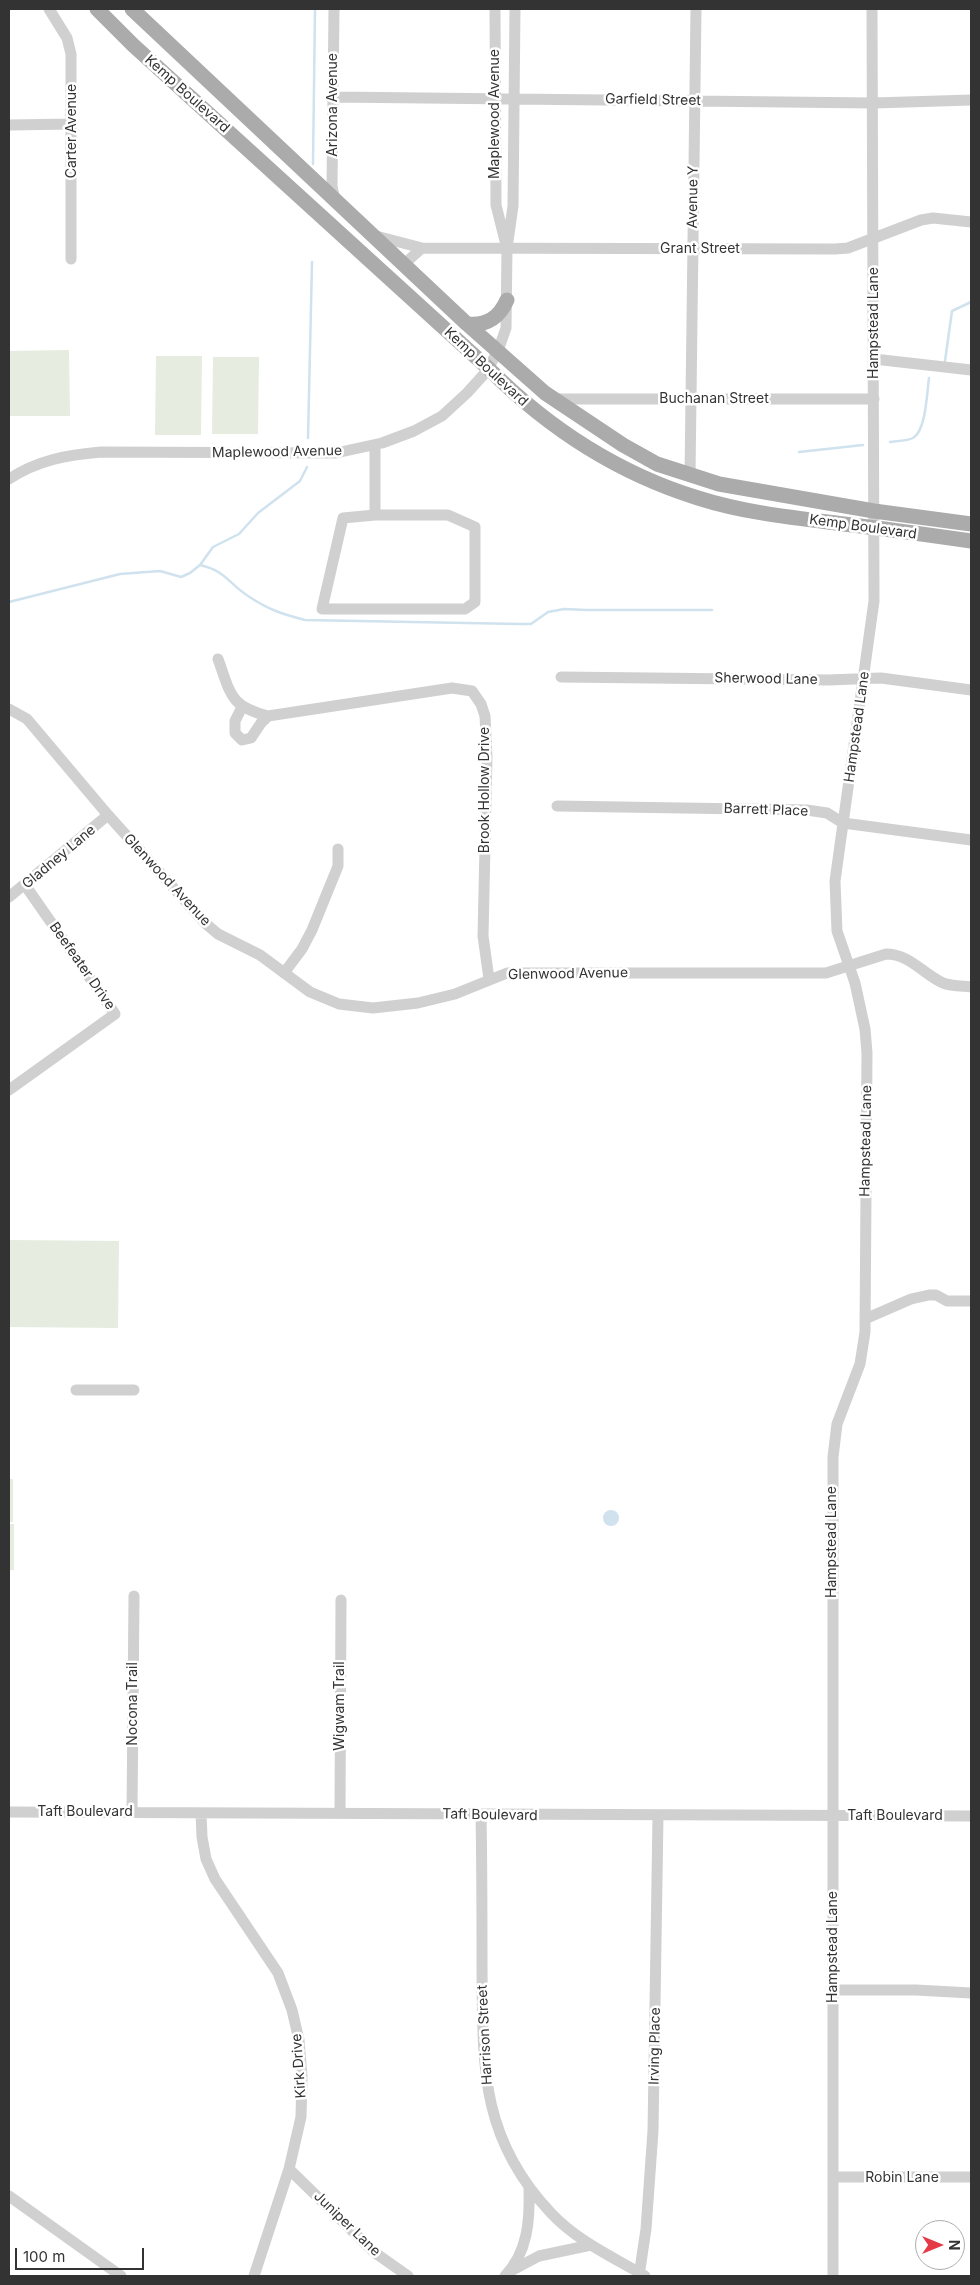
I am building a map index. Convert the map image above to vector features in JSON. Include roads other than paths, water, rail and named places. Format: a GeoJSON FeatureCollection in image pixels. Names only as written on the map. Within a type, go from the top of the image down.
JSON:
{"type":"FeatureCollection","features":[{"type":"Feature","properties":{"kind":"main road","name":"Kemp Boulevard"},"geometry":{"type":"LineString","coordinates":[[98,9],[133,45],[533,410],[583,446],[628,470],[686,494],[748,511],[971,541]]}},
{"type":"Feature","properties":{"kind":"main road","name":"Kemp Boulevard"},"geometry":{"type":"LineString","coordinates":[[132,9],[368,233],[467,324],[554,399],[631,450],[657,464],[720,484],[874,511],[971,524]]}},
{"type":"Feature","properties":{"kind":"main road"},"geometry":{"type":"LineString","coordinates":[[177,85],[193,67]]}},
{"type":"Feature","properties":{"kind":"main road"},"geometry":{"type":"LineString","coordinates":[[390,279],[403,265]]}},
{"type":"Feature","properties":{"kind":"main road"},"geometry":{"type":"LineString","coordinates":[[467,324],[477,325],[496,317],[507,300]]}},
{"type":"Feature","properties":{"kind":"main road"},"geometry":{"type":"LineString","coordinates":[[686,494],[690,475]]}},
{"type":"Feature","properties":{"kind":"street","name":"Carter Avenue"},"geometry":{"type":"LineString","coordinates":[[49,9],[69,46],[72,124],[71,259]]}},
{"type":"Feature","properties":{"kind":"street","name":"Arizona Avenue"},"geometry":{"type":"LineString","coordinates":[[334,9],[332,186],[334,201]]}},
{"type":"Feature","properties":{"kind":"street","name":"Maplewood Avenue"},"geometry":{"type":"LineString","coordinates":[[495,9],[496,204],[507,248]]}},
{"type":"Feature","properties":{"kind":"street","name":"Maplewood Avenue"},"geometry":{"type":"LineString","coordinates":[[9,479],[37,463],[66,455],[101,452],[336,453],[375,445],[414,432],[442,416],[467,393],[488,368],[498,351],[506,328],[507,248],[513,206],[515,9]]}},
{"type":"Feature","properties":{"kind":"street","name":"Avenue Y"},"geometry":{"type":"LineString","coordinates":[[690,475],[689,399],[696,9]]}},
{"type":"Feature","properties":{"kind":"street","name":"Hampstead Lane"},"geometry":{"type":"LineString","coordinates":[[833,2276],[833,1458],[838,1424],[864,1348],[866,1039],[855,983],[838,931],[836,872],[874,601],[874,102],[872,9]]}},
{"type":"Feature","properties":{"kind":"street","name":"Garfield Street"},"geometry":{"type":"LineString","coordinates":[[334,97],[874,102],[971,100]]}},
{"type":"Feature","properties":{"kind":"street"},"geometry":{"type":"LineString","coordinates":[[9,125],[72,124]]}},
{"type":"Feature","properties":{"kind":"street","name":"Grant Street"},"geometry":{"type":"LineString","coordinates":[[368,233],[391,241],[422,248],[836,249],[848,248],[899,226],[927,219],[971,222]]}},
{"type":"Feature","properties":{"kind":"street"},"geometry":{"type":"LineString","coordinates":[[403,265],[422,248]]}},
{"type":"Feature","properties":{"kind":"street"},"geometry":{"type":"LineString","coordinates":[[874,359],[971,370]]}},
{"type":"Feature","properties":{"kind":"street","name":"Buchanan Street"},"geometry":{"type":"LineString","coordinates":[[554,399],[874,399]]}},
{"type":"Feature","properties":{"kind":"street"},"geometry":{"type":"LineString","coordinates":[[375,445],[375,515]]}},
{"type":"Feature","properties":{"kind":"street"},"geometry":{"type":"LineString","coordinates":[[375,515],[448,515],[475,527],[475,602],[465,609],[322,609],[343,518],[375,515]]}},
{"type":"Feature","properties":{"kind":"street"},"geometry":{"type":"LineString","coordinates":[[218,659],[233,697],[242,708],[235,721],[235,733],[242,740],[252,738],[261,723],[268,716]]}},
{"type":"Feature","properties":{"kind":"street","name":"Sherwood Lane"},"geometry":{"type":"LineString","coordinates":[[561,677],[881,678],[971,690]]}},
{"type":"Feature","properties":{"kind":"street","name":"Brook Hollow Drive"},"geometry":{"type":"LineString","coordinates":[[242,708],[268,716],[452,688],[468,689],[476,694],[485,716],[486,734],[483,936],[489,979]]}},
{"type":"Feature","properties":{"kind":"street","name":"Glenwood Avenue"},"geometry":{"type":"LineString","coordinates":[[9,709],[27,719],[108,815],[205,923],[218,934],[260,955],[310,992],[339,1004],[373,1008],[418,1003],[455,994],[507,973],[826,974],[886,954],[894,954],[926,970],[943,983],[971,987]]}},
{"type":"Feature","properties":{"kind":"street","name":"Barrett Place"},"geometry":{"type":"LineString","coordinates":[[557,806],[807,810],[827,813],[843,823],[971,840]]}},
{"type":"Feature","properties":{"kind":"street","name":"Gladney Lane"},"geometry":{"type":"LineString","coordinates":[[9,898],[108,815]]}},
{"type":"Feature","properties":{"kind":"street"},"geometry":{"type":"LineString","coordinates":[[284,973],[302,949],[312,930],[338,866],[338,849]]}},
{"type":"Feature","properties":{"kind":"street","name":"Beefeater Drive"},"geometry":{"type":"LineString","coordinates":[[9,1090],[115,1014],[25,885]]}},
{"type":"Feature","properties":{"kind":"street"},"geometry":{"type":"LineString","coordinates":[[865,1319],[911,1299],[929,1296],[936,1295],[947,1301],[971,1302]]}},
{"type":"Feature","properties":{"kind":"street"},"geometry":{"type":"LineString","coordinates":[[76,1390],[134,1390]]}},
{"type":"Feature","properties":{"kind":"street","name":"Nocona Trail"},"geometry":{"type":"LineString","coordinates":[[132,1812],[134,1596]]}},
{"type":"Feature","properties":{"kind":"street","name":"Wigwam Trail"},"geometry":{"type":"LineString","coordinates":[[340,1812],[341,1600]]}},
{"type":"Feature","properties":{"kind":"street","name":"Taft Boulevard"},"geometry":{"type":"LineString","coordinates":[[9,1812],[971,1816]]}},
{"type":"Feature","properties":{"kind":"street","name":"Kirk Drive"},"geometry":{"type":"LineString","coordinates":[[201,1814],[202,1837],[206,1858],[214,1879],[278,1972],[294,2017],[299,2040],[302,2077],[301,2117],[289,2169],[254,2276]]}},
{"type":"Feature","properties":{"kind":"street","name":"Harrison Street"},"geometry":{"type":"LineString","coordinates":[[481,1815],[483,2041],[485,2073],[497,2130],[507,2153],[529,2188],[552,2214],[581,2240],[641,2275]]}},
{"type":"Feature","properties":{"kind":"street","name":"Irving Place"},"geometry":{"type":"LineString","coordinates":[[641,2275],[653,2131],[658,1816]]}},
{"type":"Feature","properties":{"kind":"street"},"geometry":{"type":"LineString","coordinates":[[833,1990],[916,1990],[971,1993]]}},
{"type":"Feature","properties":{"kind":"street","name":"Juniper Lane"},"geometry":{"type":"LineString","coordinates":[[289,2169],[374,2252],[408,2276]]}},
{"type":"Feature","properties":{"kind":"street","name":"Robin Lane"},"geometry":{"type":"LineString","coordinates":[[833,2178],[971,2177]]}},
{"type":"Feature","properties":{"kind":"street"},"geometry":{"type":"LineString","coordinates":[[507,2274],[530,2224],[529,2188]]}},
{"type":"Feature","properties":{"kind":"street"},"geometry":{"type":"LineString","coordinates":[[9,2196],[122,2276]]}},
{"type":"Feature","properties":{"kind":"street"},"geometry":{"type":"LineString","coordinates":[[507,2274],[538,2256],[591,2245]]}},
{"type":"Feature","properties":{"kind":"water"},"geometry":{"type":"Polygon","coordinates":[[[611,1510],[617,1512],[619,1518],[617,1524],[611,1526],[605,1524],[603,1518],[605,1512],[611,1510]]]}},
{"type":"Feature","properties":{"kind":"waterway"},"geometry":{"type":"LineString","coordinates":[[313,164],[315,9]]}},
{"type":"Feature","properties":{"kind":"waterway"},"geometry":{"type":"LineString","coordinates":[[308,438],[312,262]]}},
{"type":"Feature","properties":{"kind":"waterway"},"geometry":{"type":"LineString","coordinates":[[945,361],[952,311],[971,302]]}},
{"type":"Feature","properties":{"kind":"waterway"},"geometry":{"type":"LineString","coordinates":[[890,442],[911,439],[921,428],[929,378]]}},
{"type":"Feature","properties":{"kind":"waterway"},"geometry":{"type":"LineString","coordinates":[[799,452],[863,445]]}},
{"type":"Feature","properties":{"kind":"waterway"},"geometry":{"type":"LineString","coordinates":[[9,602],[120,574],[160,571],[181,577],[190,573],[200,565],[213,547],[239,534],[258,513],[300,481],[307,467]]}},
{"type":"Feature","properties":{"kind":"waterway"},"geometry":{"type":"LineString","coordinates":[[200,565],[221,574],[241,591],[263,605],[305,620],[531,624],[548,612],[564,609],[712,610]]}}]}
